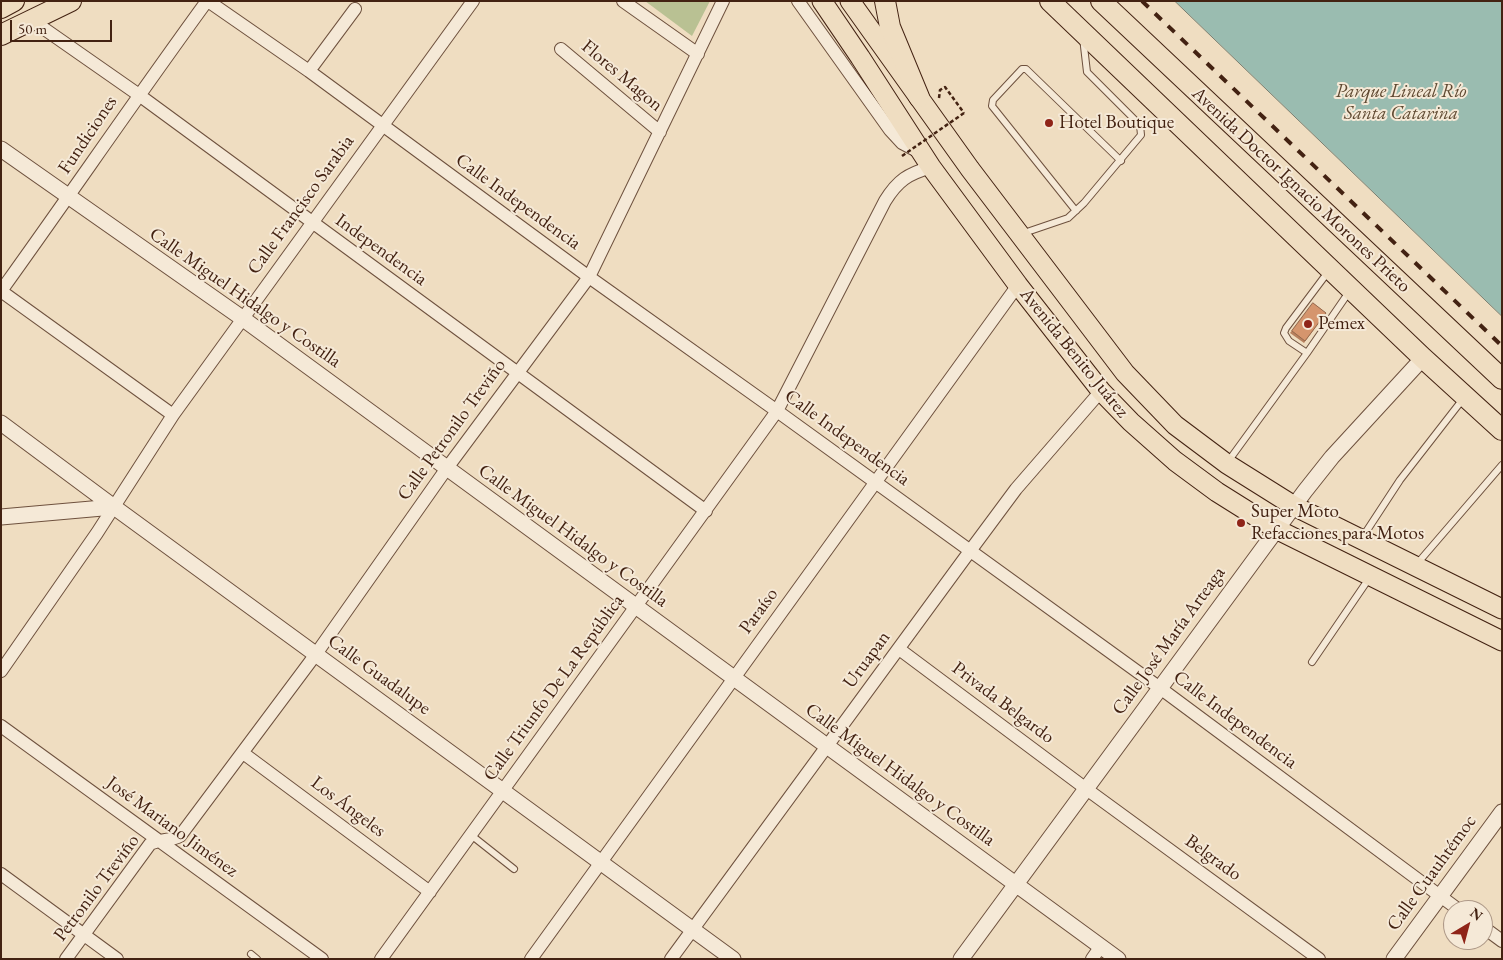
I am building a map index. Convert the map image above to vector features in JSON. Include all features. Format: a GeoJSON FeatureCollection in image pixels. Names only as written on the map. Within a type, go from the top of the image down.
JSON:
{"type":"FeatureCollection","features":[{"type":"Feature","properties":{"kind":"highway"},"geometry":{"type":"LineString","coordinates":[[1,8],[14,1]]}},
{"type":"Feature","properties":{"kind":"highway"},"geometry":{"type":"LineString","coordinates":[[1,35],[71,1]]}},
{"type":"Feature","properties":{"kind":"highway"},"geometry":{"type":"LineString","coordinates":[[885,1],[890,28],[919,97]]}},
{"type":"Feature","properties":{"kind":"highway"},"geometry":{"type":"LineString","coordinates":[[1032,1],[1080,31]]}},
{"type":"Feature","properties":{"kind":"highway","name":"Avenida Doctor Ignacio Morones Prieto"},"geometry":{"type":"LineString","coordinates":[[1050,1],[1350,289],[1502,430]]}},
{"type":"Feature","properties":{"kind":"highway","name":"Avenida Doctor Ignacio Morones Prieto"},"geometry":{"type":"LineString","coordinates":[[1101,1],[1502,379]]}},
{"type":"Feature","properties":{"kind":"highway"},"geometry":{"type":"LineString","coordinates":[[1465,396],[1502,415]]}},
{"type":"Feature","properties":{"kind":"main road","name":"Avenida Benito Juárez"},"geometry":{"type":"LineString","coordinates":[[822,1],[926,160],[1018,285],[1101,391],[1131,422],[1175,462],[1217,492],[1276,529],[1502,641]]}},
{"type":"Feature","properties":{"kind":"main road","name":"Avenida Benito Juárez"},"geometry":{"type":"LineString","coordinates":[[850,1],[970,169],[1125,373],[1175,425],[1227,464],[1294,506],[1502,610]]}},
{"type":"Feature","properties":{"kind":"main road"},"geometry":{"type":"LineString","coordinates":[[926,160],[940,165],[970,169]]}},
{"type":"Feature","properties":{"kind":"street","name":"Calle Independencia"},"geometry":{"type":"LineString","coordinates":[[208,1],[309,71],[589,277],[778,411],[1160,688],[1445,900]]}},
{"type":"Feature","properties":{"kind":"street","name":"Fundiciones"},"geometry":{"type":"LineString","coordinates":[[1,291],[139,95],[208,1]]}},
{"type":"Feature","properties":{"kind":"street","name":"Calle Francisco Sarabia"},"geometry":{"type":"LineString","coordinates":[[1,671],[114,507],[173,415],[473,1]]}},
{"type":"Feature","properties":{"kind":"street"},"geometry":{"type":"LineString","coordinates":[[623,1],[698,54]]}},
{"type":"Feature","properties":{"kind":"street","name":"Calle Petronilo Treviño"},"geometry":{"type":"LineString","coordinates":[[158,840],[180,836],[316,654],[446,468],[589,277],[724,1]]}},
{"type":"Feature","properties":{"kind":"street"},"geometry":{"type":"LineString","coordinates":[[798,1],[890,130],[902,143],[926,160]]}},
{"type":"Feature","properties":{"kind":"street"},"geometry":{"type":"LineString","coordinates":[[309,71],[355,8]]}},
{"type":"Feature","properties":{"kind":"street","name":"Independencia"},"geometry":{"type":"LineString","coordinates":[[33,21],[139,95],[706,511]]}},
{"type":"Feature","properties":{"kind":"street","name":"Flores Magon"},"geometry":{"type":"LineString","coordinates":[[561,49],[660,132]]}},
{"type":"Feature","properties":{"kind":"street","name":"Calle Miguel Hidalgo y Costilla"},"geometry":{"type":"LineString","coordinates":[[1,149],[68,198],[242,318],[1118,959]]}},
{"type":"Feature","properties":{"kind":"street","name":"Calle Triunfo De La República"},"geometry":{"type":"LineString","coordinates":[[382,959],[778,411],[894,186],[913,173],[926,160]]}},
{"type":"Feature","properties":{"kind":"street","name":"Paraíso"},"geometry":{"type":"LineString","coordinates":[[531,959],[1018,285]]}},
{"type":"Feature","properties":{"kind":"street"},"geometry":{"type":"LineString","coordinates":[[1,291],[173,415]]}},
{"type":"Feature","properties":{"kind":"street","name":"Calle José María Arteaga"},"geometry":{"type":"LineString","coordinates":[[961,959],[1276,529],[1332,457],[1423,358]]}},
{"type":"Feature","properties":{"kind":"street","name":"Uruapan"},"geometry":{"type":"LineString","coordinates":[[671,959],[1016,489],[1101,391]]}},
{"type":"Feature","properties":{"kind":"street","name":"Calle Guadalupe"},"geometry":{"type":"LineString","coordinates":[[1,423],[733,959]]}},
{"type":"Feature","properties":{"kind":"street"},"geometry":{"type":"LineString","coordinates":[[1,517],[114,507]]}},
{"type":"Feature","properties":{"kind":"street","name":"Privada Belgardo"},"geometry":{"type":"LineString","coordinates":[[899,648],[1085,788]]}},
{"type":"Feature","properties":{"kind":"street","name":"José Mariano Jiménez"},"geometry":{"type":"LineString","coordinates":[[1,726],[322,959]]}},
{"type":"Feature","properties":{"kind":"street","name":"Los Ángeles"},"geometry":{"type":"LineString","coordinates":[[243,753],[430,892]]}},
{"type":"Feature","properties":{"kind":"street","name":"Belgrado"},"geometry":{"type":"LineString","coordinates":[[1085,788],[1318,959]]}},
{"type":"Feature","properties":{"kind":"street","name":"Calle Cuauhtémoc"},"geometry":{"type":"LineString","coordinates":[[1394,959],[1502,812]]}},
{"type":"Feature","properties":{"kind":"street","name":"Petronilo Treviño"},"geometry":{"type":"LineString","coordinates":[[66,959],[143,851],[150,844],[158,840]]}},
{"type":"Feature","properties":{"kind":"street"},"geometry":{"type":"LineString","coordinates":[[1,874],[117,959]]}},
{"type":"Feature","properties":{"kind":"street"},"geometry":{"type":"LineString","coordinates":[[1092,959],[1101,946]]}},
{"type":"Feature","properties":{"kind":"lane"},"geometry":{"type":"LineString","coordinates":[[1019,234],[1068,218],[1121,161],[1142,135],[1140,125],[1087,72],[1080,31]]}},
{"type":"Feature","properties":{"kind":"lane"},"geometry":{"type":"LineString","coordinates":[[1076,211],[992,106],[993,100],[1022,69],[1026,69],[1121,161]]}},
{"type":"Feature","properties":{"kind":"lane"},"geometry":{"type":"LineString","coordinates":[[1307,353],[1289,341],[1284,333],[1330,269]]}},
{"type":"Feature","properties":{"kind":"lane"},"geometry":{"type":"LineString","coordinates":[[1227,464],[1307,353],[1350,289]]}},
{"type":"Feature","properties":{"kind":"lane"},"geometry":{"type":"LineString","coordinates":[[1361,539],[1400,480],[1465,396]]}},
{"type":"Feature","properties":{"kind":"lane"},"geometry":{"type":"LineString","coordinates":[[1415,566],[1502,465]]}},
{"type":"Feature","properties":{"kind":"lane"},"geometry":{"type":"LineString","coordinates":[[1312,662],[1371,576]]}},
{"type":"Feature","properties":{"kind":"lane"},"geometry":{"type":"LineString","coordinates":[[472,835],[514,869]]}},
{"type":"Feature","properties":{"kind":"lane"},"geometry":{"type":"LineString","coordinates":[[251,954],[258,959]]}},
{"type":"Feature","properties":{"kind":"path"},"geometry":{"type":"LineString","coordinates":[[902,156],[964,113],[945,87],[940,90],[935,121]]}},
{"type":"Feature","properties":{"kind":"green space"},"geometry":{"type":"Polygon","coordinates":[[[645,1],[710,1],[692,36],[645,1]]]}},
{"type":"Feature","properties":{"kind":"water","name":"Parque Lineal Río Santa Catarina"},"geometry":{"type":"Polygon","coordinates":[[[1175,1],[1502,1],[1502,316],[1175,1]]]}},
{"type":"Feature","properties":{"kind":"building","name":"Pemex"},"geometry":{"type":"Polygon","coordinates":[[[1313,303],[1326,313],[1305,341],[1292,331],[1313,303]]]}},
{"type":"Feature","properties":{"kind":"railway"},"geometry":{"type":"LineString","coordinates":[[1142,1],[1502,346]]}},
{"type":"Feature","properties":{"kind":"place","name":"Hotel Boutique"},"geometry":{"type":"Point","coordinates":[1049,123]}},
{"type":"Feature","properties":{"kind":"place","name":"Pemex"},"geometry":{"type":"Point","coordinates":[1308,324]}},
{"type":"Feature","properties":{"kind":"place","name":"Super Moto Refacciones para Motos"},"geometry":{"type":"Point","coordinates":[1241,523]}}]}
